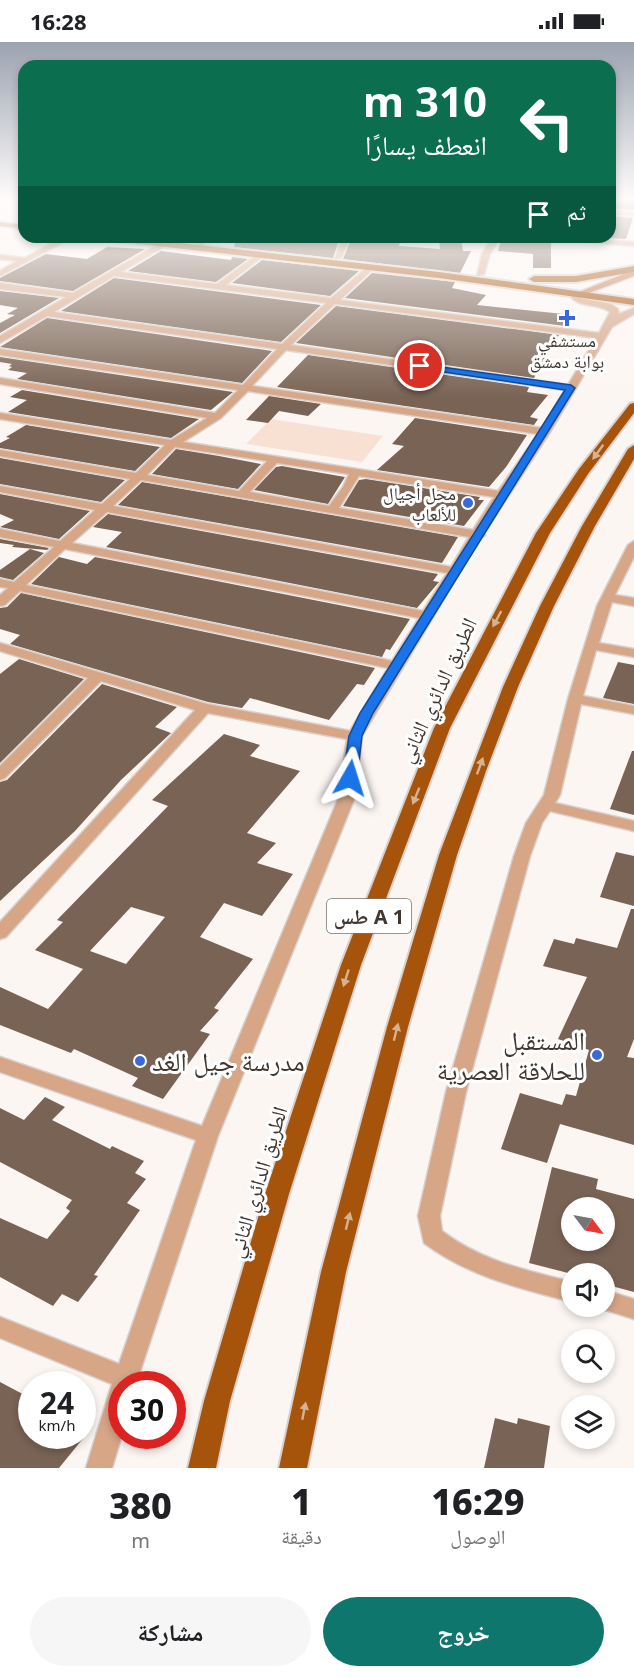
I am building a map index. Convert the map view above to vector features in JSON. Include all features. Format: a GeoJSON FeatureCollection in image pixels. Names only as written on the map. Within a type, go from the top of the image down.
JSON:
{"type":"FeatureCollection","features":[{"type":"Feature","properties":{"kind":"highway"},"geometry":{"type":"LineString","coordinates":[[357,266],[634,302]]}},
{"type":"Feature","properties":{"kind":"highway"},"geometry":{"type":"LineString","coordinates":[[409,266],[634,295]]}},
{"type":"Feature","properties":{"kind":"highway"},"geometry":{"type":"LineString","coordinates":[[513,278],[576,279],[634,271]]}},
{"type":"Feature","properties":{"kind":"highway","name":"الطريق الدائري الثاني"},"geometry":{"type":"LineString","coordinates":[[202,1468],[217,1401],[277,1194],[351,965],[442,729],[543,533],[583,472],[634,406]]}},
{"type":"Feature","properties":{"kind":"highway","name":"طس A 1"},"geometry":{"type":"LineString","coordinates":[[293,1468],[321,1324],[410,976],[444,868],[496,722],[539,622],[580,540],[634,449]]}},
{"type":"Feature","properties":{"kind":"main road"},"geometry":{"type":"LineString","coordinates":[[578,294],[634,271]]}},
{"type":"Feature","properties":{"kind":"street"},"geometry":{"type":"LineString","coordinates":[[0,274],[15,266]]}},
{"type":"Feature","properties":{"kind":"street"},"geometry":{"type":"LineString","coordinates":[[0,340],[124,266]]}},
{"type":"Feature","properties":{"kind":"street"},"geometry":{"type":"LineString","coordinates":[[218,287],[245,266]]}},
{"type":"Feature","properties":{"kind":"street"},"geometry":{"type":"LineString","coordinates":[[480,274],[483,266]]}},
{"type":"Feature","properties":{"kind":"street"},"geometry":{"type":"LineString","coordinates":[[0,602],[173,443],[217,416],[248,388],[284,347],[370,267]]}},
{"type":"Feature","properties":{"kind":"street"},"geometry":{"type":"LineString","coordinates":[[113,273],[332,301],[607,330],[623,315],[634,311]]}},
{"type":"Feature","properties":{"kind":"street"},"geometry":{"type":"LineString","coordinates":[[0,286],[74,296]]}},
{"type":"Feature","properties":{"kind":"street"},"geometry":{"type":"LineString","coordinates":[[129,1371],[208,1136],[347,797],[356,736],[367,713],[479,535],[501,495],[545,432],[614,316],[612,308],[578,300],[575,297],[578,294]]}},
{"type":"Feature","properties":{"kind":"street"},"geometry":{"type":"LineString","coordinates":[[45,314],[571,388]]}},
{"type":"Feature","properties":{"kind":"street"},"geometry":{"type":"LineString","coordinates":[[0,327],[18,329]]}},
{"type":"Feature","properties":{"kind":"street"},"geometry":{"type":"LineString","coordinates":[[0,352],[545,432]]}},
{"type":"Feature","properties":{"kind":"street"},"geometry":{"type":"LineString","coordinates":[[0,381],[217,416]]}},
{"type":"Feature","properties":{"kind":"street"},"geometry":{"type":"LineString","coordinates":[[0,416],[501,495]]}},
{"type":"Feature","properties":{"kind":"street"},"geometry":{"type":"LineString","coordinates":[[0,453],[479,535]]}},
{"type":"Feature","properties":{"kind":"street"},"geometry":{"type":"LineString","coordinates":[[242,494],[275,459]]}},
{"type":"Feature","properties":{"kind":"street"},"geometry":{"type":"LineString","coordinates":[[332,509],[348,488],[356,471]]}},
{"type":"Feature","properties":{"kind":"street"},"geometry":{"type":"LineString","coordinates":[[0,489],[456,571]]}},
{"type":"Feature","properties":{"kind":"street"},"geometry":{"type":"LineString","coordinates":[[0,533],[427,616]]}},
{"type":"Feature","properties":{"kind":"street"},"geometry":{"type":"LineString","coordinates":[[561,1289],[468,1262],[449,1251],[432,1236],[429,1216],[456,1092],[522,856],[534,823],[552,795],[590,645],[608,597],[630,559],[634,545]]}},
{"type":"Feature","properties":{"kind":"street"},"geometry":{"type":"LineString","coordinates":[[0,583],[396,666]]}},
{"type":"Feature","properties":{"kind":"street"},"geometry":{"type":"LineString","coordinates":[[608,597],[634,602]]}},
{"type":"Feature","properties":{"kind":"street"},"geometry":{"type":"LineString","coordinates":[[590,645],[634,653]]}},
{"type":"Feature","properties":{"kind":"street"},"geometry":{"type":"LineString","coordinates":[[0,662],[6,649],[206,708],[356,736]]}},
{"type":"Feature","properties":{"kind":"street"},"geometry":{"type":"LineString","coordinates":[[0,776],[98,676]]}},
{"type":"Feature","properties":{"kind":"street"},"geometry":{"type":"LineString","coordinates":[[575,699],[634,710]]}},
{"type":"Feature","properties":{"kind":"street"},"geometry":{"type":"LineString","coordinates":[[0,933],[206,708]]}},
{"type":"Feature","properties":{"kind":"street"},"geometry":{"type":"LineString","coordinates":[[545,805],[634,826]]}},
{"type":"Feature","properties":{"kind":"street"},"geometry":{"type":"LineString","coordinates":[[0,1064],[208,1136]]}},
{"type":"Feature","properties":{"kind":"street"},"geometry":{"type":"LineString","coordinates":[[615,1303],[634,1309]]}},
{"type":"Feature","properties":{"kind":"street"},"geometry":{"type":"LineString","coordinates":[[0,1327],[108,1378]]}},
{"type":"Feature","properties":{"kind":"street"},"geometry":{"type":"LineString","coordinates":[[99,1468],[108,1438]]}},
{"type":"Feature","properties":{"kind":"shaded area"},"geometry":{"type":"Polygon","coordinates":[[[271,419],[383,436],[362,462],[246,444],[271,419]]]}},
{"type":"Feature","properties":{"kind":"building"},"geometry":{"type":"Polygon","coordinates":[[[24,266],[117,266],[73,291],[0,281],[0,278],[24,266]]]}},
{"type":"Feature","properties":{"kind":"building"},"geometry":{"type":"Polygon","coordinates":[[[137,266],[239,266],[216,282],[128,271],[137,266]]]}},
{"type":"Feature","properties":{"kind":"building"},"geometry":{"type":"Polygon","coordinates":[[[255,266],[311,266],[359,271],[330,296],[232,283],[255,266]]]}},
{"type":"Feature","properties":{"kind":"building"},"geometry":{"type":"Polygon","coordinates":[[[398,266],[464,266],[460,273],[398,266]]]}},
{"type":"Feature","properties":{"kind":"building"},"geometry":{"type":"Polygon","coordinates":[[[533,266],[551,266],[551,268],[533,268],[533,266]]]}},
{"type":"Feature","properties":{"kind":"building"},"geometry":{"type":"Polygon","coordinates":[[[372,273],[455,282],[452,288],[486,295],[477,305],[573,315],[565,326],[345,298],[372,273]]]}},
{"type":"Feature","properties":{"kind":"building"},"geometry":{"type":"Polygon","coordinates":[[[114,278],[321,305],[281,342],[61,311],[114,278]]]}},
{"type":"Feature","properties":{"kind":"building"},"geometry":{"type":"Polygon","coordinates":[[[0,291],[59,298],[0,333],[0,323],[15,315],[7,314],[18,308],[0,305],[0,291]]]}},
{"type":"Feature","properties":{"kind":"building"},"geometry":{"type":"Polygon","coordinates":[[[336,306],[559,335],[534,378],[296,343],[336,306]]]}},
{"type":"Feature","properties":{"kind":"building"},"geometry":{"type":"Polygon","coordinates":[[[47,318],[272,351],[242,383],[0,347],[47,318]]]}},
{"type":"Feature","properties":{"kind":"building"},"geometry":{"type":"Polygon","coordinates":[[[308,355],[529,387],[527,392],[548,395],[530,417],[538,419],[534,425],[277,387],[308,355]]]}},
{"type":"Feature","properties":{"kind":"building"},"geometry":{"type":"Polygon","coordinates":[[[0,357],[233,392],[211,410],[17,379],[27,373],[8,370],[12,364],[0,362],[0,357]]]}},
{"type":"Feature","properties":{"kind":"building"},"geometry":{"type":"Polygon","coordinates":[[[22,390],[199,419],[171,438],[8,412],[27,400],[10,397],[22,390]]]}},
{"type":"Feature","properties":{"kind":"building"},"geometry":{"type":"Polygon","coordinates":[[[269,396],[321,404],[308,416],[279,411],[268,423],[246,420],[269,396]]]}},
{"type":"Feature","properties":{"kind":"building"},"geometry":{"type":"Polygon","coordinates":[[[415,418],[527,435],[506,467],[489,487],[377,470],[404,446],[392,444],[415,418]]]}},
{"type":"Feature","properties":{"kind":"building"},"geometry":{"type":"Polygon","coordinates":[[[26,425],[160,447],[135,471],[0,448],[0,443],[10,438],[6,437],[26,425]]]}},
{"type":"Feature","properties":{"kind":"building"},"geometry":{"type":"Polygon","coordinates":[[[176,449],[261,464],[238,489],[152,474],[176,449]]]}},
{"type":"Feature","properties":{"kind":"building"},"geometry":{"type":"Polygon","coordinates":[[[0,458],[125,480],[101,502],[0,484],[0,458]]]}},
{"type":"Feature","properties":{"kind":"building"},"geometry":{"type":"Polygon","coordinates":[[[282,466],[345,477],[328,504],[254,490],[276,467],[282,466]]]}},
{"type":"Feature","properties":{"kind":"building"},"geometry":{"type":"Polygon","coordinates":[[[366,479],[480,497],[478,500],[484,500],[464,526],[343,506],[359,480],[366,479]]]}},
{"type":"Feature","properties":{"kind":"building"},"geometry":{"type":"Polygon","coordinates":[[[142,482],[458,537],[442,563],[118,505],[142,482]]]}},
{"type":"Feature","properties":{"kind":"building"},"geometry":{"type":"Polygon","coordinates":[[[0,494],[90,511],[59,539],[0,527],[14,520],[0,514],[0,494]]]}},
{"type":"Feature","properties":{"kind":"building"},"geometry":{"type":"Polygon","coordinates":[[[108,514],[438,574],[433,581],[439,582],[417,608],[106,547],[122,532],[93,527],[108,514]]]}},
{"type":"Feature","properties":{"kind":"building"},"geometry":{"type":"Polygon","coordinates":[[[0,539],[49,548],[47,550],[12,547],[14,545],[0,543],[0,539]]]}},
{"type":"Feature","properties":{"kind":"building"},"geometry":{"type":"Polygon","coordinates":[[[30,549],[44,553],[13,580],[0,577],[0,570],[30,549]]]}},
{"type":"Feature","properties":{"kind":"building"},"geometry":{"type":"Polygon","coordinates":[[[59,557],[87,564],[95,557],[410,619],[390,650],[386,649],[382,657],[31,584],[59,557]]]}},
{"type":"Feature","properties":{"kind":"building"},"geometry":{"type":"Polygon","coordinates":[[[21,593],[375,668],[364,685],[357,684],[329,720],[250,698],[242,708],[208,702],[10,644],[20,635],[0,629],[0,608],[7,607],[21,593]]]}},
{"type":"Feature","properties":{"kind":"building"},"geometry":{"type":"Polygon","coordinates":[[[19,659],[84,679],[0,763],[0,674],[19,659]]]}},
{"type":"Feature","properties":{"kind":"building"},"geometry":{"type":"Polygon","coordinates":[[[618,662],[634,665],[634,704],[603,698],[618,662]]]}},
{"type":"Feature","properties":{"kind":"building"},"geometry":{"type":"Polygon","coordinates":[[[102,684],[177,707],[155,727],[171,733],[121,780],[75,831],[0,901],[0,782],[7,780],[102,684]]]}},
{"type":"Feature","properties":{"kind":"building"},"geometry":{"type":"Polygon","coordinates":[[[224,734],[260,745],[250,756],[300,771],[247,833],[276,843],[257,863],[293,874],[262,916],[224,903],[200,937],[253,959],[214,1008],[219,1010],[200,1031],[210,1034],[163,1099],[132,1086],[138,1078],[74,1049],[71,1053],[0,1025],[0,987],[48,1009],[83,969],[35,950],[63,922],[57,920],[168,806],[152,800],[224,734]],[[131,907],[90,951],[126,964],[165,917],[131,907]]]}},
{"type":"Feature","properties":{"kind":"building"},"geometry":{"type":"Polygon","coordinates":[[[632,751],[634,751],[634,815],[610,809],[632,751]]]}},
{"type":"Feature","properties":{"kind":"building"},"geometry":{"type":"Polygon","coordinates":[[[616,852],[634,856],[634,906],[600,897],[616,852]]]}},
{"type":"Feature","properties":{"kind":"building"},"geometry":{"type":"Polygon","coordinates":[[[631,909],[634,909],[634,1039],[627,1057],[634,1058],[634,1145],[560,1124],[547,1163],[501,1149],[520,1093],[562,1105],[566,1094],[576,1096],[589,1050],[558,1039],[587,977],[543,966],[554,939],[574,944],[576,938],[617,948],[631,909]]]}},
{"type":"Feature","properties":{"kind":"building"},"geometry":{"type":"Polygon","coordinates":[[[45,1097],[65,1107],[52,1120],[110,1149],[112,1146],[144,1161],[135,1173],[146,1179],[127,1203],[140,1210],[94,1275],[98,1276],[78,1302],[62,1294],[53,1306],[0,1277],[0,1218],[47,1239],[70,1211],[66,1208],[72,1200],[0,1162],[0,1108],[24,1120],[45,1097]]]}},
{"type":"Feature","properties":{"kind":"building"},"geometry":{"type":"Polygon","coordinates":[[[552,1167],[598,1179],[596,1189],[634,1199],[634,1292],[615,1287],[615,1263],[561,1263],[561,1271],[529,1263],[552,1167]]]}},
{"type":"Feature","properties":{"kind":"building"},"geometry":{"type":"Polygon","coordinates":[[[0,1382],[18,1392],[18,1449],[74,1449],[59,1468],[0,1468],[0,1382]]]}},
{"type":"Feature","properties":{"kind":"building"},"geometry":{"type":"Polygon","coordinates":[[[495,1418],[517,1424],[518,1418],[550,1426],[544,1468],[484,1468],[495,1418]]]}},
{"type":"Feature","properties":{"kind":"place","name":"مستشفي بوابة دمشق"},"geometry":{"type":"Point","coordinates":[567,318]}},
{"type":"Feature","properties":{"kind":"place","name":"محل أجيال للألعاب"},"geometry":{"type":"Point","coordinates":[468,503]}},
{"type":"Feature","properties":{"kind":"place","name":"المستقبل للحلاقة العصرية"},"geometry":{"type":"Point","coordinates":[597,1055]}},
{"type":"Feature","properties":{"kind":"place","name":"مدرسة جيل الغد"},"geometry":{"type":"Point","coordinates":[140,1061]}},
{"type":"Feature","properties":{"kind":"route"},"geometry":{"type":"LineString","coordinates":[[350,778],[356,736],[367,713],[479,535],[501,495],[545,432],[571,388],[420,366]]}}]}
